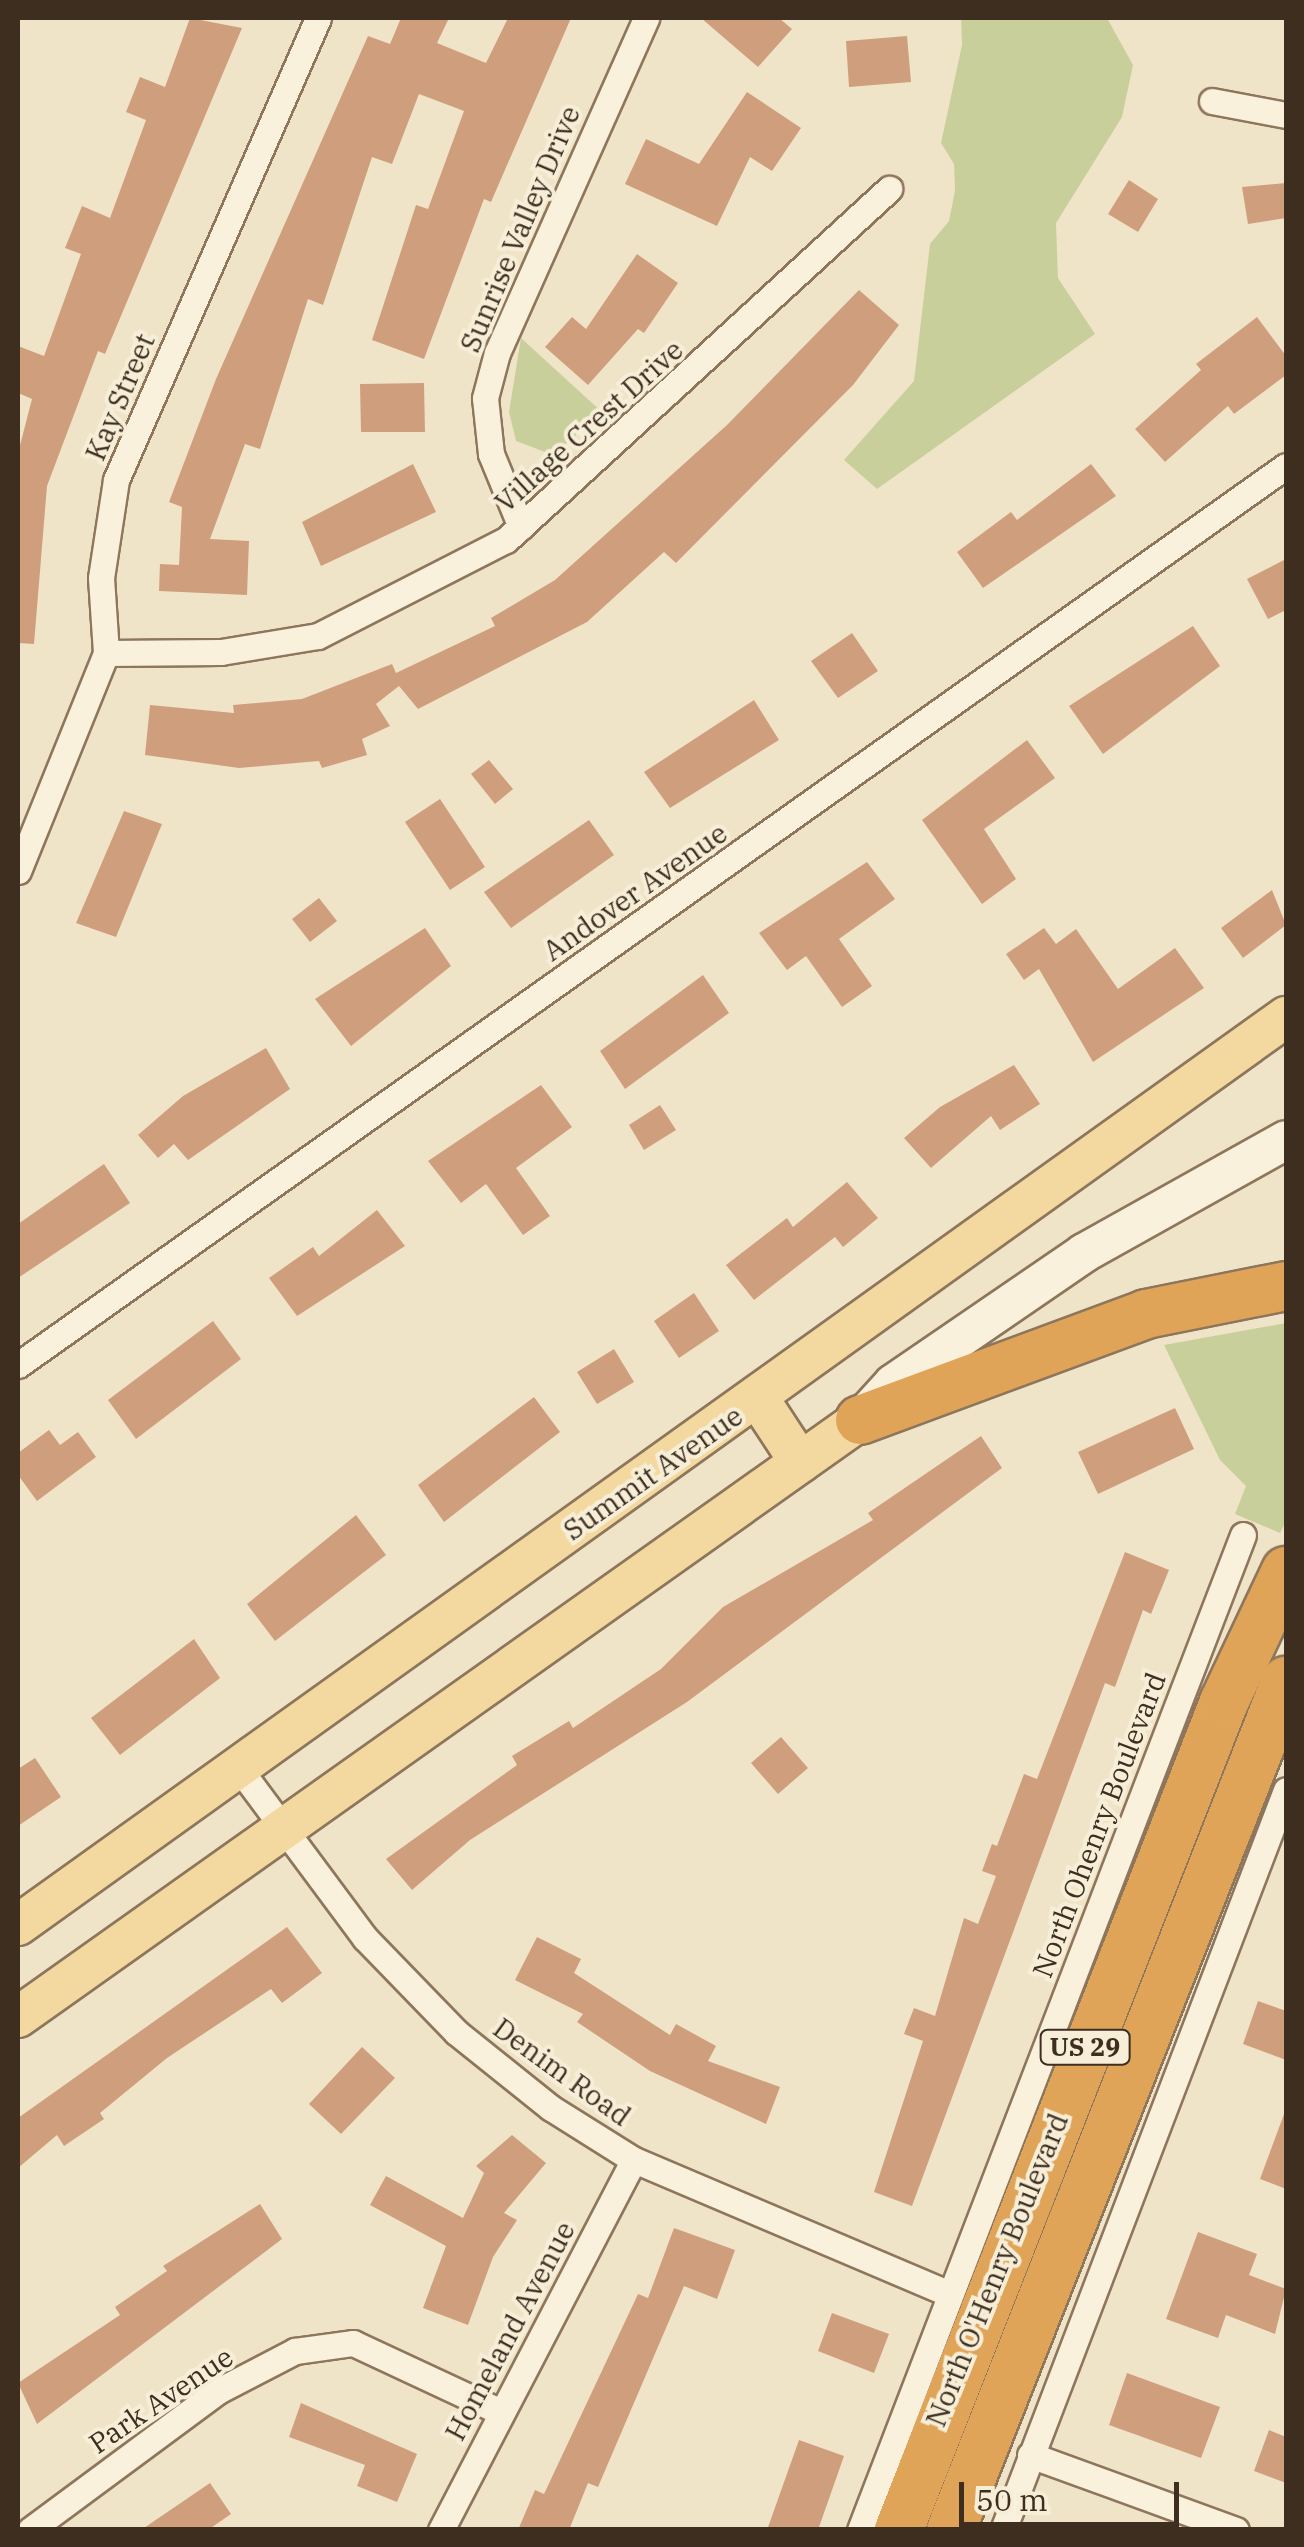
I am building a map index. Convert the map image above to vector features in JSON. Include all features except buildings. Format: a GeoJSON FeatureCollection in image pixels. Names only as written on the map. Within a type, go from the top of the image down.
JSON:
{"type":"FeatureCollection","features":[{"type":"Feature","properties":{"kind":"highway"},"geometry":{"type":"LineString","coordinates":[[860,1420],[1146,1314],[1286,1286]]}},
{"type":"Feature","properties":{"kind":"highway","name":"North O'Henry Boulevard"},"geometry":{"type":"LineString","coordinates":[[899,2530],[1224,1702],[1286,1571]]}},
{"type":"Feature","properties":{"kind":"highway","name":"North O'Henry Boulevard"},"geometry":{"type":"LineString","coordinates":[[951,2530],[1286,1681]]}},
{"type":"Feature","properties":{"kind":"main road","name":"Summit Avenue"},"geometry":{"type":"LineString","coordinates":[[18,1926],[1286,1017]]}},
{"type":"Feature","properties":{"kind":"main road"},"geometry":{"type":"LineString","coordinates":[[18,2017],[282,1827],[605,1607],[860,1420],[893,1384],[1084,1253],[1286,1140]]}},
{"type":"Feature","properties":{"kind":"main road"},"geometry":{"type":"LineString","coordinates":[[758,1398],[800,1462]]}},
{"type":"Feature","properties":{"kind":"street","name":"Kay Street"},"geometry":{"type":"LineString","coordinates":[[18,870],[106,653],[101,578],[116,480],[318,18]]}},
{"type":"Feature","properties":{"kind":"street","name":"Sunrise Valley Drive"},"geometry":{"type":"LineString","coordinates":[[521,528],[491,454],[489,383],[646,18]]}},
{"type":"Feature","properties":{"kind":"street"},"geometry":{"type":"LineString","coordinates":[[1212,101],[1286,115]]}},
{"type":"Feature","properties":{"kind":"street","name":"Village Crest Drive"},"geometry":{"type":"LineString","coordinates":[[106,653],[221,652],[318,636],[410,594],[521,528],[889,189]]}},
{"type":"Feature","properties":{"kind":"street","name":"Andover Avenue"},"geometry":{"type":"LineString","coordinates":[[18,1365],[1286,466]]}},
{"type":"Feature","properties":{"kind":"street","name":"North Ohenry Boulevard"},"geometry":{"type":"LineString","coordinates":[[860,2530],[1242,1534]]}},
{"type":"Feature","properties":{"kind":"street","name":"Denim Road"},"geometry":{"type":"LineString","coordinates":[[238,1767],[365,1938],[456,2032],[551,2108],[634,2160],[949,2294]]}},
{"type":"Feature","properties":{"kind":"street"},"geometry":{"type":"LineString","coordinates":[[1003,2530],[1286,1790]]}},
{"type":"Feature","properties":{"kind":"street","name":"Homeland Avenue"},"geometry":{"type":"LineString","coordinates":[[441,2530],[634,2160]]}},
{"type":"Feature","properties":{"kind":"street","name":"Park Avenue"},"geometry":{"type":"LineString","coordinates":[[30,2530],[218,2391],[296,2351],[353,2343],[501,2412]]}},
{"type":"Feature","properties":{"kind":"street"},"geometry":{"type":"LineString","coordinates":[[1030,2455],[1236,2530]]}},
{"type":"Feature","properties":{"kind":"green space"},"geometry":{"type":"Polygon","coordinates":[[[961,18],[1107,18],[1133,65],[1122,117],[1056,223],[1058,278],[1095,334],[877,489],[844,460],[914,381],[930,244],[949,221],[955,191],[954,164],[941,143],[962,45],[961,18]]]}},
{"type":"Feature","properties":{"kind":"green space"},"geometry":{"type":"Polygon","coordinates":[[[521,338],[603,413],[553,455],[516,441],[509,412],[521,338]]]}},
{"type":"Feature","properties":{"kind":"green space"},"geometry":{"type":"Polygon","coordinates":[[[1286,1323],[1286,1521],[1280,1533],[1235,1514],[1246,1486],[1220,1460],[1164,1345],[1286,1323]]]}}]}
